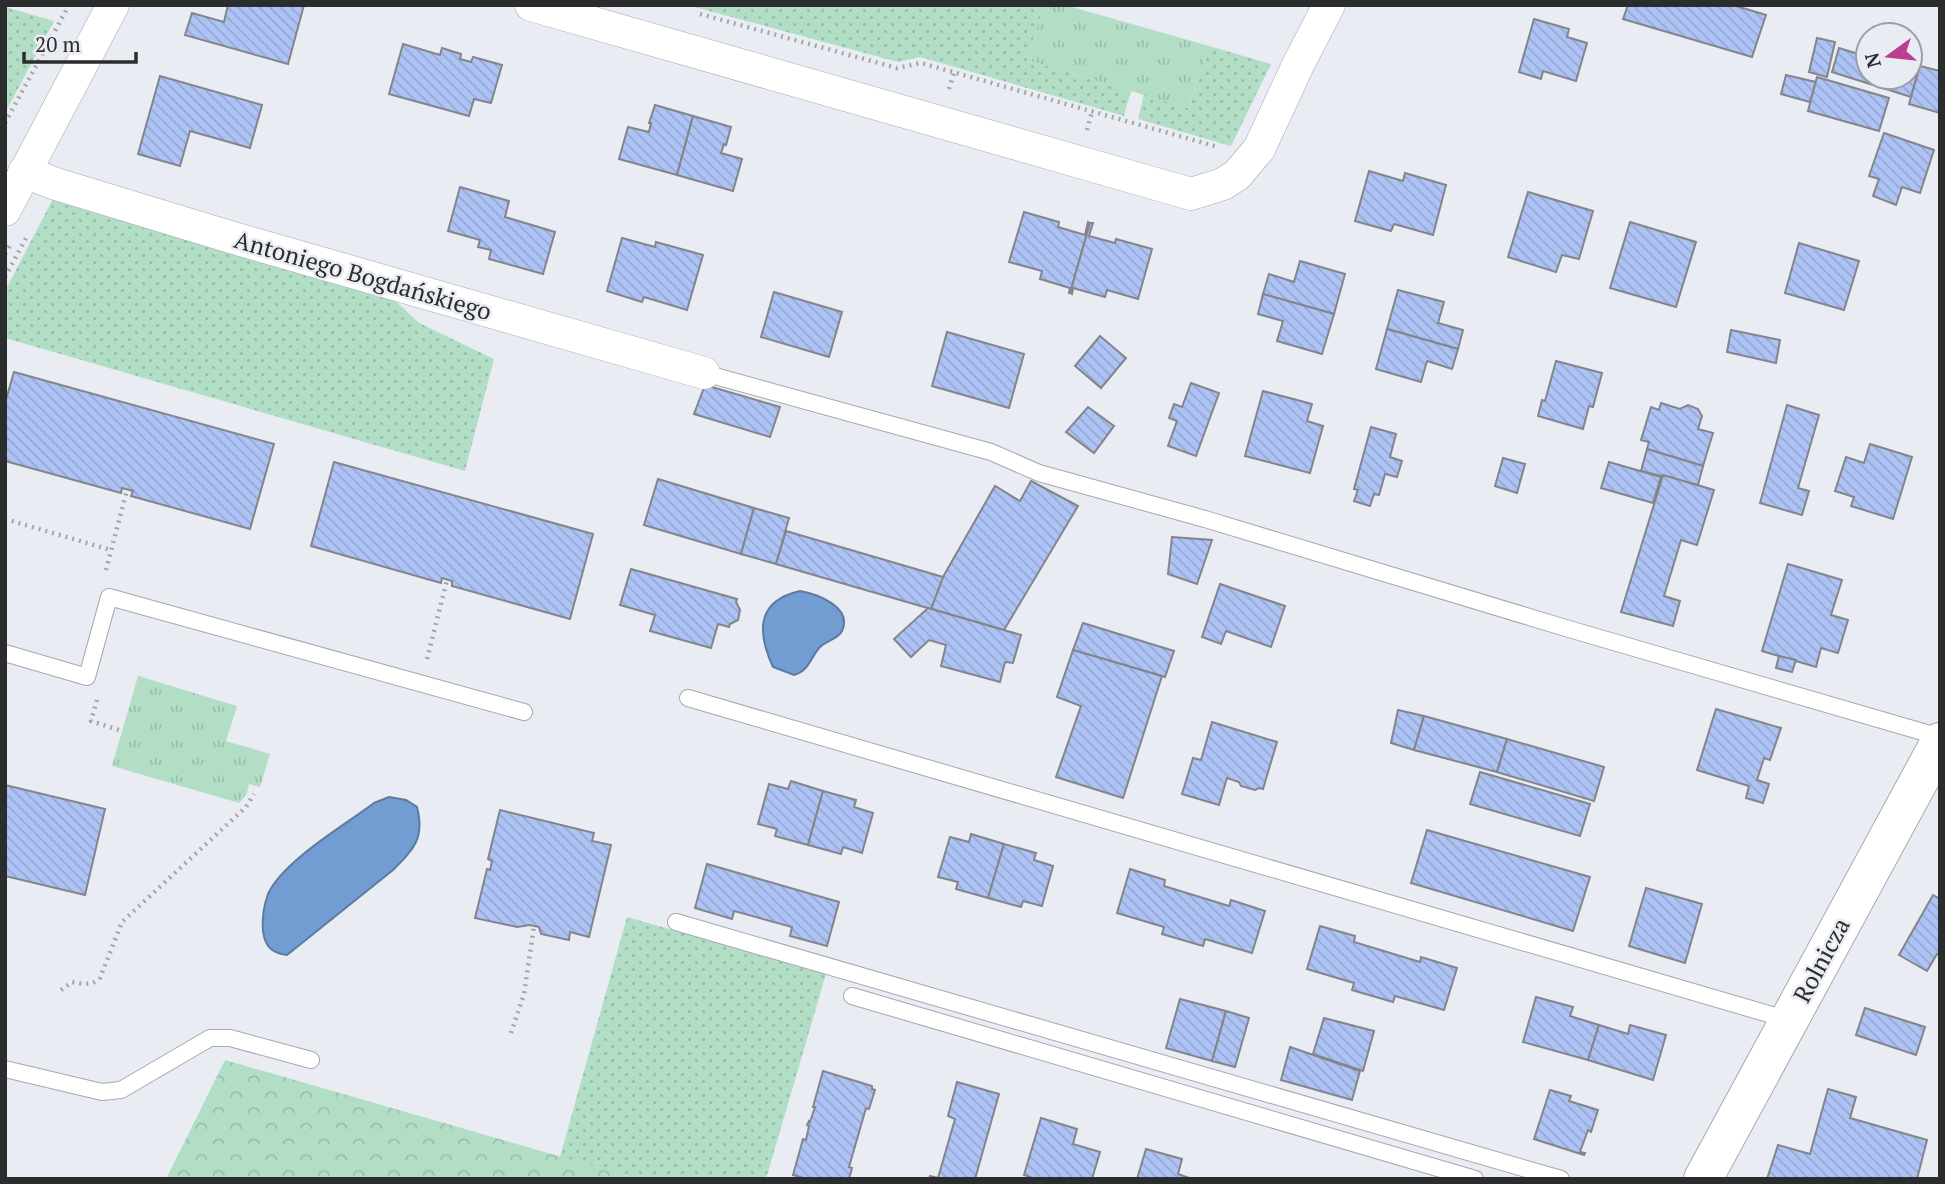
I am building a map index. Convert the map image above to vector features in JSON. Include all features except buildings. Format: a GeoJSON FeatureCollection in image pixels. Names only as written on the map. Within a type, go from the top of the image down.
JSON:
{"type":"FeatureCollection","features":[{"type":"Feature","properties":{"kind":"street"},"geometry":{"type":"LineString","coordinates":[[13,189],[113,5]]}},
{"type":"Feature","properties":{"kind":"street"},"geometry":{"type":"LineString","coordinates":[[531,5],[1191,194],[1223,184],[1237,175],[1259,149],[1329,5]]}},
{"type":"Feature","properties":{"kind":"street","name":"Antoniego Bogdańskiego"},"geometry":{"type":"LineString","coordinates":[[13,189],[69,188],[704,373]]}},
{"type":"Feature","properties":{"kind":"street","name":"Rolnicza"},"geometry":{"type":"LineString","coordinates":[[1703,1179],[1940,739]]}},
{"type":"Feature","properties":{"kind":"lane"},"geometry":{"type":"LineString","coordinates":[[704,373],[991,452],[1039,473],[1205,519],[1940,739]]}},
{"type":"Feature","properties":{"kind":"lane"},"geometry":{"type":"LineString","coordinates":[[5,653],[87,677],[109,597],[524,712]]}},
{"type":"Feature","properties":{"kind":"lane"},"geometry":{"type":"LineString","coordinates":[[688,698],[1789,1020]]}},
{"type":"Feature","properties":{"kind":"lane"},"geometry":{"type":"LineString","coordinates":[[676,922],[1561,1179]]}},
{"type":"Feature","properties":{"kind":"lane"},"geometry":{"type":"LineString","coordinates":[[852,996],[1475,1179]]}},
{"type":"Feature","properties":{"kind":"lane"},"geometry":{"type":"LineString","coordinates":[[5,1069],[102,1092],[121,1090],[210,1038],[230,1038],[311,1060]]}},
{"type":"Feature","properties":{"kind":"path"},"geometry":{"type":"LineString","coordinates":[[5,123],[69,5]]}},
{"type":"Feature","properties":{"kind":"path"},"geometry":{"type":"LineString","coordinates":[[696,13],[897,68],[921,63],[1223,148]]}},
{"type":"Feature","properties":{"kind":"path"},"geometry":{"type":"LineString","coordinates":[[105,572],[127,490]]}},
{"type":"Feature","properties":{"kind":"path"},"geometry":{"type":"LineString","coordinates":[[5,519],[111,550]]}},
{"type":"Feature","properties":{"kind":"path"},"geometry":{"type":"LineString","coordinates":[[420,683],[447,580]]}},
{"type":"Feature","properties":{"kind":"path"},"geometry":{"type":"LineString","coordinates":[[61,990],[72,982],[91,984],[100,978],[122,922],[246,807],[254,794]]}},
{"type":"Feature","properties":{"kind":"path"},"geometry":{"type":"LineString","coordinates":[[511,1033],[524,994],[534,926]]}},
{"type":"Feature","properties":{"kind":"green space"},"geometry":{"type":"Polygon","coordinates":[[[687,5],[1044,5],[1027,60],[1131,91],[1124,116],[920,57],[898,62],[687,5]]]}},
{"type":"Feature","properties":{"kind":"green space"},"geometry":{"type":"Polygon","coordinates":[[[1044,5],[1065,5],[1209,46],[1188,108],[1027,60],[1044,5]]]}},
{"type":"Feature","properties":{"kind":"green space"},"geometry":{"type":"Polygon","coordinates":[[[5,7],[54,21],[5,113],[5,7]]]}},
{"type":"Feature","properties":{"kind":"green space"},"geometry":{"type":"Polygon","coordinates":[[[1209,46],[1271,64],[1231,146],[1138,119],[1144,94],[1188,108],[1209,46]]]}},
{"type":"Feature","properties":{"kind":"green space"},"geometry":{"type":"Polygon","coordinates":[[[54,197],[386,292],[419,323],[494,359],[465,471],[5,338],[5,291],[54,197]]]}},
{"type":"Feature","properties":{"kind":"green space"},"geometry":{"type":"Polygon","coordinates":[[[138,676],[237,706],[226,741],[270,754],[260,787],[249,784],[247,793],[239,803],[112,766],[138,676]]]}},
{"type":"Feature","properties":{"kind":"green space"},"geometry":{"type":"Polygon","coordinates":[[[627,917],[826,974],[766,1179],[638,1179],[560,1157],[627,917]]]}},
{"type":"Feature","properties":{"kind":"green space"},"geometry":{"type":"Polygon","coordinates":[[[225,1060],[638,1179],[166,1179],[225,1060]]]}},
{"type":"Feature","properties":{"kind":"water"},"geometry":{"type":"Polygon","coordinates":[[[800,591],[832,603],[842,615],[844,623],[840,634],[820,647],[806,667],[794,675],[773,667],[764,642],[763,630],[768,610],[775,602],[800,591]]]}},
{"type":"Feature","properties":{"kind":"water"},"geometry":{"type":"Polygon","coordinates":[[[389,797],[406,800],[417,807],[420,827],[416,842],[407,856],[287,955],[273,951],[265,941],[263,922],[268,894],[276,882],[316,844],[374,803],[389,797]]]}}]}
